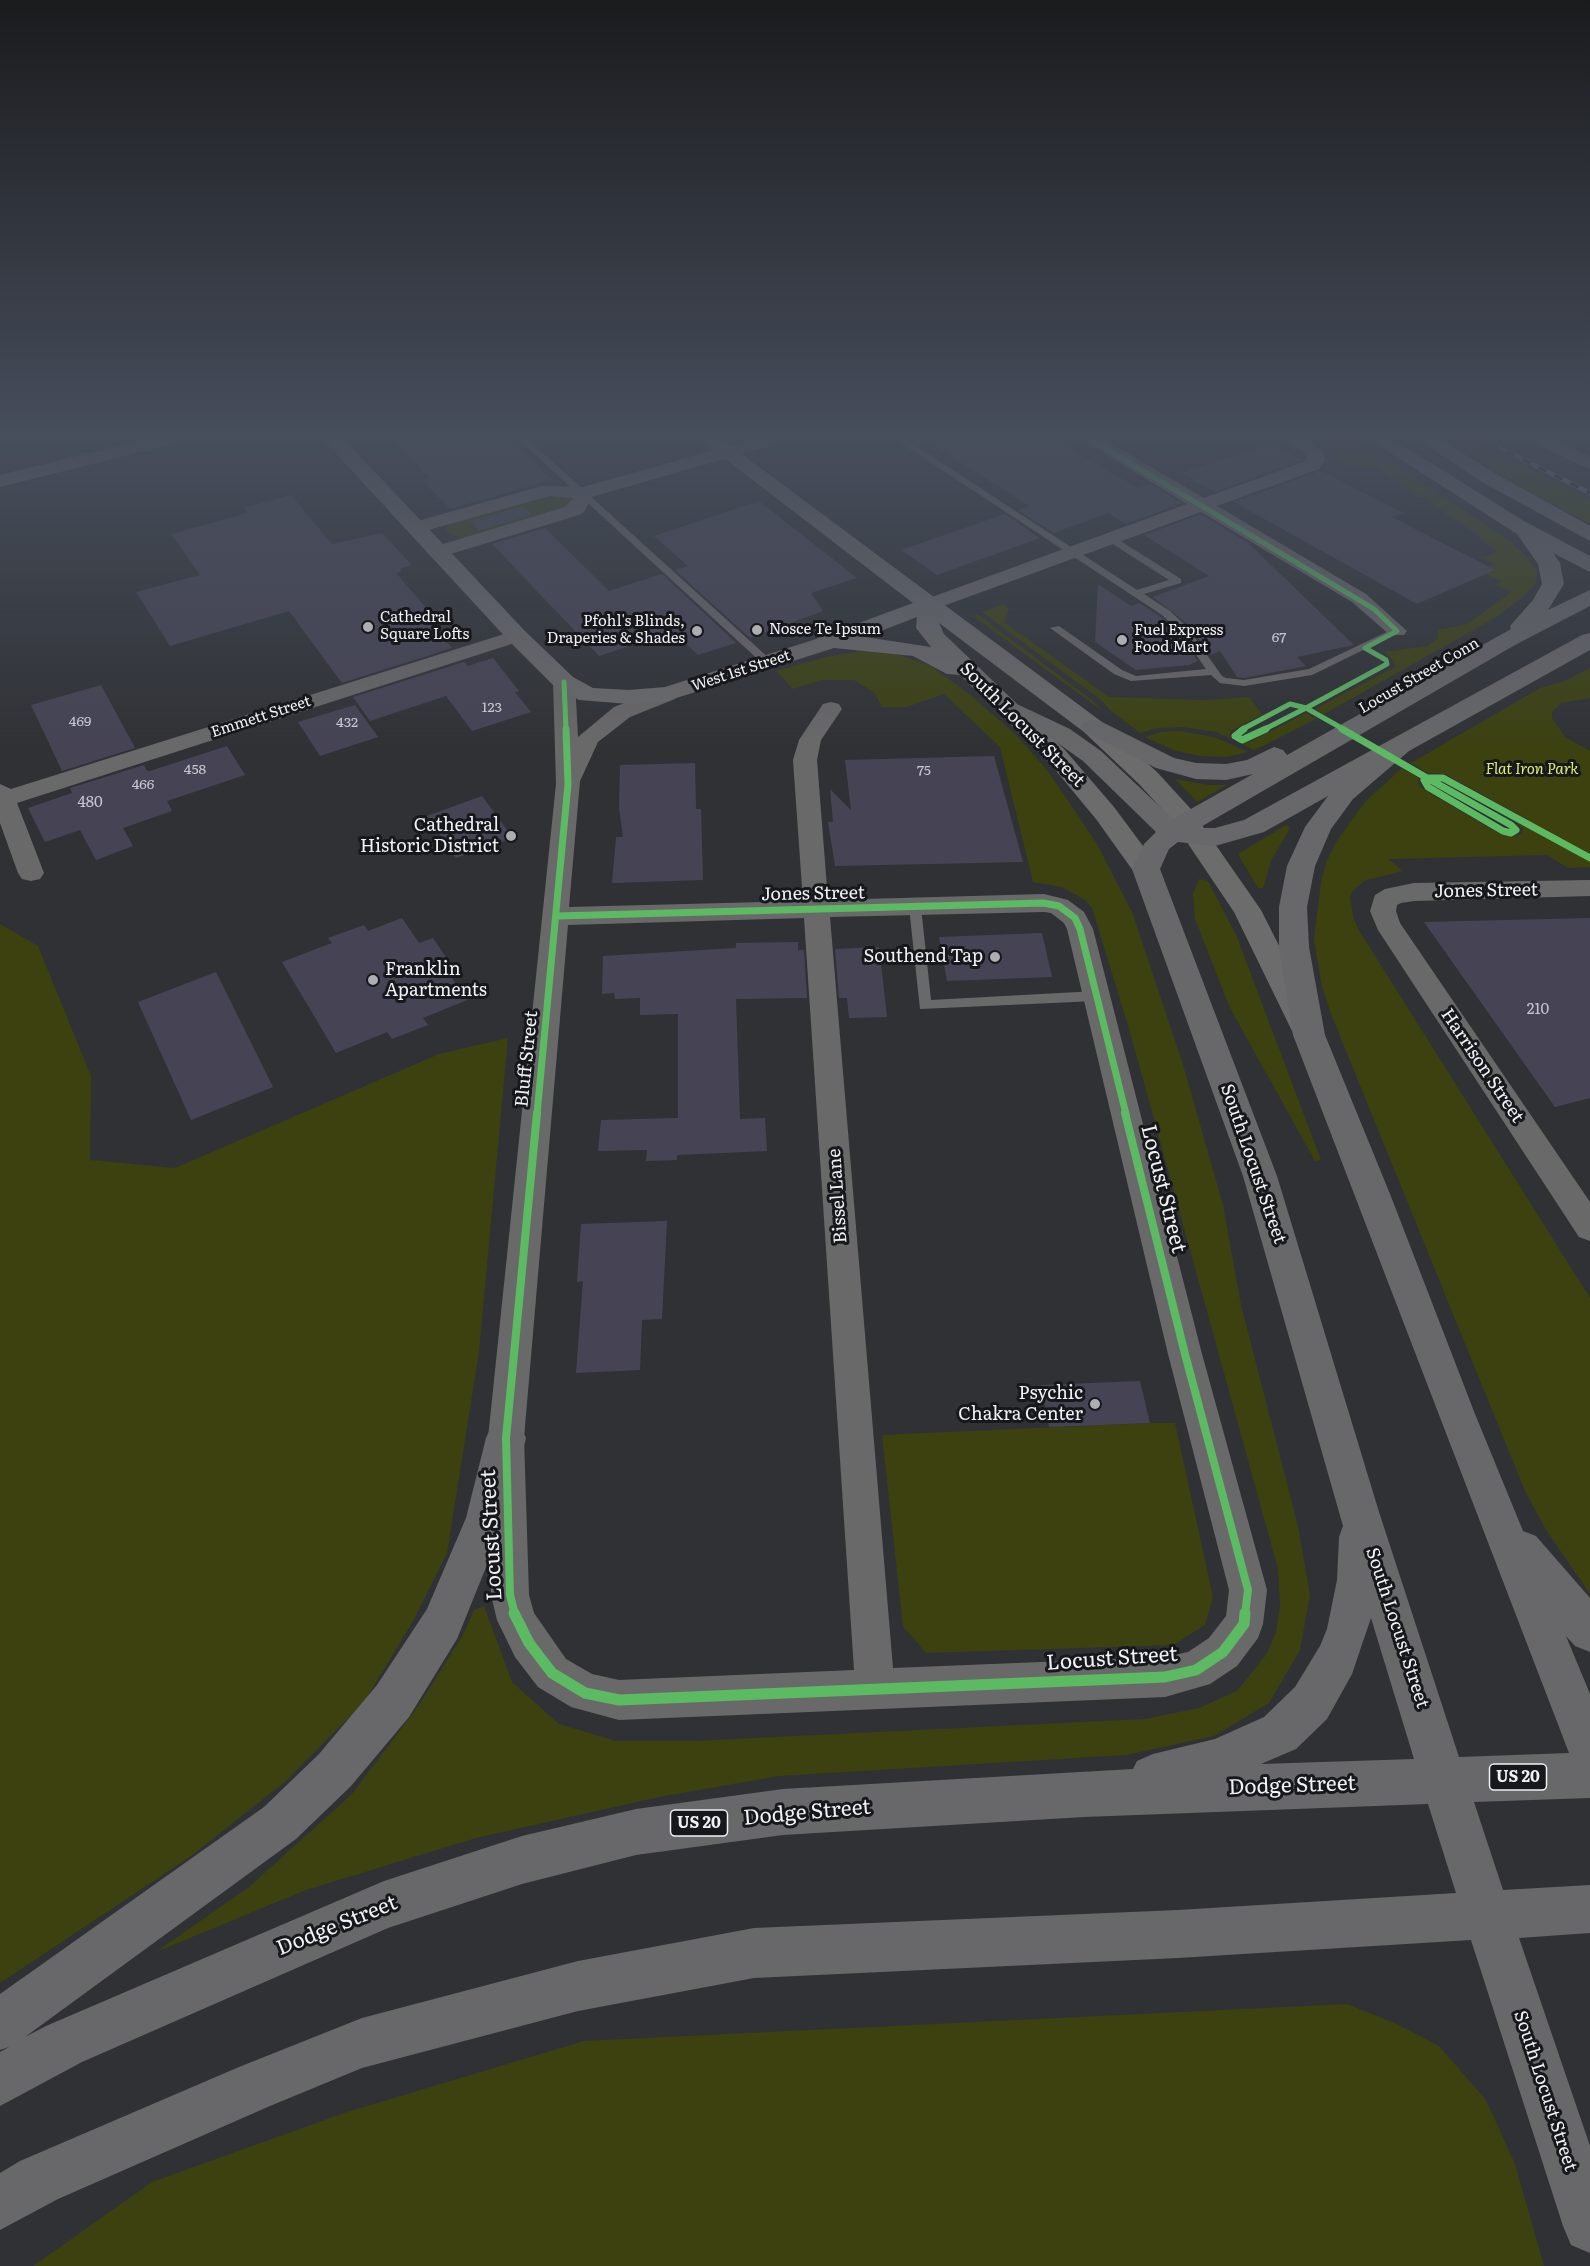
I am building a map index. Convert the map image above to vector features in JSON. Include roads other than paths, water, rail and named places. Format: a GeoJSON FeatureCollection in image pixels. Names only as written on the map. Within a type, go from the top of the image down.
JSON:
{"type":"FeatureCollection","features":[{"type":"Feature","properties":{"kind":"highway"},"geometry":{"type":"LineString","coordinates":[[1507,640],[1542,603],[1553,584],[1550,564],[1532,541]]}},
{"type":"Feature","properties":{"kind":"highway"},"geometry":{"type":"LineString","coordinates":[[1546,541],[1590,565]]}},
{"type":"Feature","properties":{"kind":"highway","name":"Locust Street Conn"},"geometry":{"type":"LineString","coordinates":[[1146,869],[1158,844],[1187,830],[1507,640],[1590,597]]}},
{"type":"Feature","properties":{"kind":"highway"},"geometry":{"type":"LineString","coordinates":[[1010,710],[1069,739],[1092,756],[1163,825],[1215,837],[1254,826],[1590,640]]}},
{"type":"Feature","properties":{"kind":"highway"},"geometry":{"type":"LineString","coordinates":[[1093,727],[1166,763],[1196,771],[1226,772],[1255,766],[1356,716],[1403,701]]}},
{"type":"Feature","properties":{"kind":"highway"},"geometry":{"type":"LineString","coordinates":[[1309,1035],[1294,947],[1293,907],[1301,866],[1318,827],[1344,793],[1398,748]]}},
{"type":"Feature","properties":{"kind":"highway","name":"South Locust Street"},"geometry":{"type":"LineString","coordinates":[[1146,869],[1260,1176],[1359,1512],[1487,1916],[1590,2226]]}},
{"type":"Feature","properties":{"kind":"highway","name":"South Locust Street"},"geometry":{"type":"LineString","coordinates":[[1309,1035],[1498,1521],[1590,1749]]}},
{"type":"Feature","properties":{"kind":"highway"},"geometry":{"type":"LineString","coordinates":[[0,2025],[280,1823],[335,1770],[393,1701],[442,1624],[486,1518],[506,1438]]}},
{"type":"Feature","properties":{"kind":"highway"},"geometry":{"type":"LineString","coordinates":[[1084,1794],[1216,1761],[1280,1733],[1311,1703],[1337,1659],[1348,1629],[1358,1580],[1359,1512]]}},
{"type":"Feature","properties":{"kind":"highway"},"geometry":{"type":"LineString","coordinates":[[1498,1521],[1554,1592],[1590,1631]]}},
{"type":"Feature","properties":{"kind":"highway","name":"Dodge Street"},"geometry":{"type":"LineString","coordinates":[[0,2080],[64,2044],[384,1905],[522,1860],[636,1832],[783,1812],[1084,1794],[1590,1774]]}},
{"type":"Feature","properties":{"kind":"highway"},"geometry":{"type":"LineString","coordinates":[[0,2203],[39,2180],[256,2085],[362,2043],[578,1986],[754,1953],[1590,1909]]}},
{"type":"Feature","properties":{"kind":"main road"},"geometry":{"type":"LineString","coordinates":[[426,541],[564,682]]}},
{"type":"Feature","properties":{"kind":"main road"},"geometry":{"type":"LineString","coordinates":[[843,541],[928,605]]}},
{"type":"Feature","properties":{"kind":"main road","name":"West 1st Street"},"geometry":{"type":"LineString","coordinates":[[564,682],[588,695],[604,697],[667,694],[822,645],[928,605]]}},
{"type":"Feature","properties":{"kind":"main road","name":"South Locust Street"},"geometry":{"type":"LineString","coordinates":[[928,605],[928,628],[1056,755],[1105,813],[1146,869]]}},
{"type":"Feature","properties":{"kind":"main road","name":"South Locust Street"},"geometry":{"type":"LineString","coordinates":[[928,605],[1093,727],[1148,778],[1258,929],[1309,1035]]}},
{"type":"Feature","properties":{"kind":"main road"},"geometry":{"type":"LineString","coordinates":[[822,645],[876,644],[919,650],[934,656],[987,689]]}},
{"type":"Feature","properties":{"kind":"street"},"geometry":{"type":"LineString","coordinates":[[437,552],[474,541]]}},
{"type":"Feature","properties":{"kind":"street","name":"West 1st Street"},"geometry":{"type":"LineString","coordinates":[[928,605],[1106,541]]}},
{"type":"Feature","properties":{"kind":"street"},"geometry":{"type":"LineString","coordinates":[[1264,541],[1359,598],[1397,631]]}},
{"type":"Feature","properties":{"kind":"street","name":"Emmett Street"},"geometry":{"type":"LineString","coordinates":[[2,795],[517,636]]}},
{"type":"Feature","properties":{"kind":"street","name":"Bluff Street"},"geometry":{"type":"LineString","coordinates":[[506,1438],[568,784],[564,682]]}},
{"type":"Feature","properties":{"kind":"street"},"geometry":{"type":"LineString","coordinates":[[568,784],[588,739],[601,727],[622,712],[667,694]]}},
{"type":"Feature","properties":{"kind":"street","name":"Bissel Lane"},"geometry":{"type":"LineString","coordinates":[[831,709],[810,740],[805,760],[875,1690]]}},
{"type":"Feature","properties":{"kind":"street"},"geometry":{"type":"LineString","coordinates":[[2,795],[31,873]]}},
{"type":"Feature","properties":{"kind":"street","name":"Jones Street"},"geometry":{"type":"LineString","coordinates":[[1384,901],[1394,895],[1414,892],[1590,888]]}},
{"type":"Feature","properties":{"kind":"street","name":"Harrison Street"},"geometry":{"type":"LineString","coordinates":[[1384,901],[1383,911],[1387,924],[1590,1228]]}},
{"type":"Feature","properties":{"kind":"street","name":"Jones Street"},"geometry":{"type":"LineString","coordinates":[[557,916],[1044,903],[1059,906],[1068,911]]}},
{"type":"Feature","properties":{"kind":"street","name":"Locust Street"},"geometry":{"type":"LineString","coordinates":[[506,1438],[510,1595],[516,1620],[529,1643],[552,1673],[585,1693],[619,1700],[1165,1677],[1196,1670],[1222,1652],[1244,1624],[1248,1590],[1242,1559],[1185,1354],[1080,928],[1068,911]]}},
{"type":"Feature","properties":{"kind":"lane"},"geometry":{"type":"LineString","coordinates":[[636,541],[767,662]]}},
{"type":"Feature","properties":{"kind":"lane"},"geometry":{"type":"LineString","coordinates":[[1057,541],[1176,621],[1218,678],[1237,684],[1302,674],[1365,648],[1397,631]]}},
{"type":"Feature","properties":{"kind":"lane"},"geometry":{"type":"LineString","coordinates":[[1114,541],[1177,581],[1136,593]]}},
{"type":"Feature","properties":{"kind":"lane"},"geometry":{"type":"LineString","coordinates":[[1055,628],[1118,672],[1135,679],[1213,672]]}},
{"type":"Feature","properties":{"kind":"lane"},"geometry":{"type":"LineString","coordinates":[[915,907],[925,1005],[1096,996]]}},
{"type":"Feature","properties":{"kind":"place","name":"Cathedral Square Lofts"},"geometry":{"type":"Point","coordinates":[368,627]}},
{"type":"Feature","properties":{"kind":"place","name":"Nosce Te Ipsum"},"geometry":{"type":"Point","coordinates":[757,630]}},
{"type":"Feature","properties":{"kind":"place","name":"Pfohl's Blinds, Draperies & Shades"},"geometry":{"type":"Point","coordinates":[697,631]}},
{"type":"Feature","properties":{"kind":"place","name":"Fuel Express Food Mart"},"geometry":{"type":"Point","coordinates":[1122,640]}},
{"type":"Feature","properties":{"kind":"place","name":"Cathedral Historic District"},"geometry":{"type":"Point","coordinates":[511,836]}},
{"type":"Feature","properties":{"kind":"place","name":"Southend Tap"},"geometry":{"type":"Point","coordinates":[995,957]}},
{"type":"Feature","properties":{"kind":"place","name":"Franklin Apartments"},"geometry":{"type":"Point","coordinates":[373,980]}},
{"type":"Feature","properties":{"kind":"place","name":"Psychic Chakra Center"},"geometry":{"type":"Point","coordinates":[1095,1404]}},
{"type":"Feature","properties":{"kind":"park label","name":"Flat Iron Park"},"geometry":{"type":"Point","coordinates":[1532,770]}}]}
